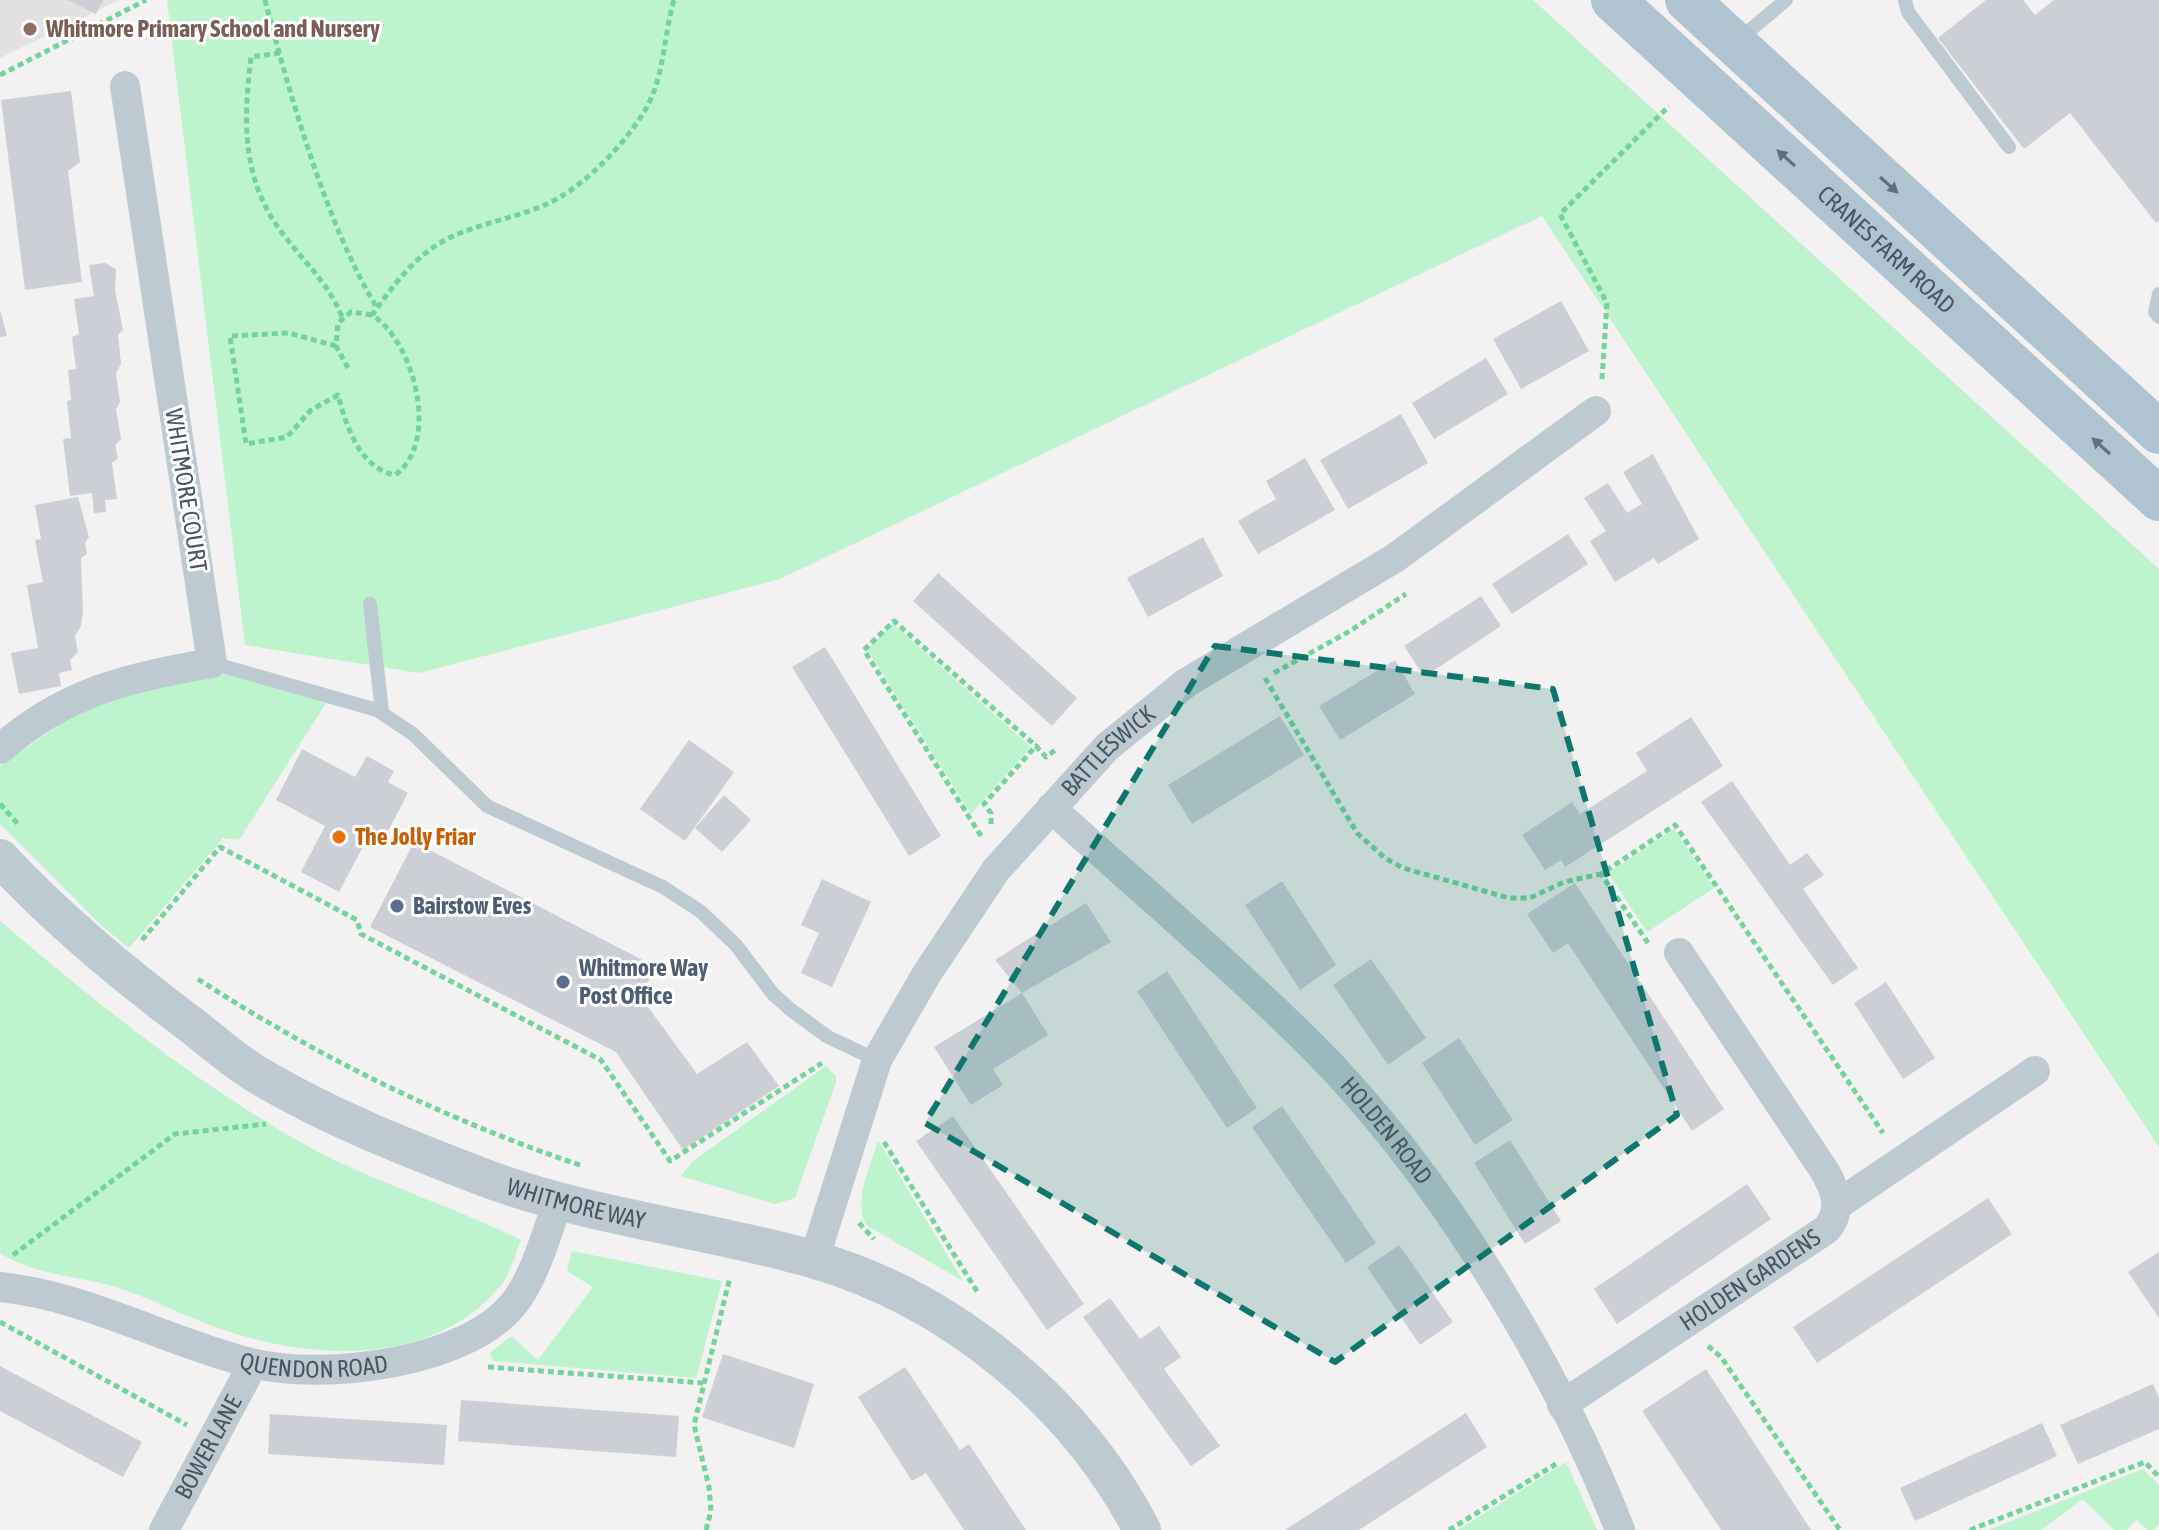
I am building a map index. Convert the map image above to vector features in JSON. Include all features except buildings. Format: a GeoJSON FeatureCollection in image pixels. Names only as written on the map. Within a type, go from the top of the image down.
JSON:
{"type":"FeatureCollection","features":[{"type":"Feature","properties":{"kind":"main road","name":"CRANES FARM ROAD"},"geometry":{"type":"LineString","coordinates":[[1613,0],[2159,499]]}},
{"type":"Feature","properties":{"kind":"main road","name":"CRANES FARM ROAD"},"geometry":{"type":"LineString","coordinates":[[1687,0],[2159,432]]}},
{"type":"Feature","properties":{"kind":"street","name":"WHITMORE COURT"},"geometry":{"type":"LineString","coordinates":[[125,86],[212,663]]}},
{"type":"Feature","properties":{"kind":"street","name":"BATTLESWICK"},"geometry":{"type":"LineString","coordinates":[[814,1260],[877,1060],[958,925],[996,870],[1051,808],[1107,747],[1186,683],[1395,558],[1598,401]]}},
{"type":"Feature","properties":{"kind":"street"},"geometry":{"type":"LineString","coordinates":[[0,749],[38,719],[98,688],[152,673],[212,663]]}},
{"type":"Feature","properties":{"kind":"street","name":"HOLDEN ROAD"},"geometry":{"type":"LineString","coordinates":[[1051,808],[1311,1045],[1406,1152],[1507,1303],[1562,1405],[1620,1530]]}},
{"type":"Feature","properties":{"kind":"street","name":"WHITMORE WAY"},"geometry":{"type":"LineString","coordinates":[[0,858],[29,889],[131,980],[254,1072],[323,1110],[480,1176],[558,1203],[814,1260],[935,1313],[1006,1362],[1040,1391],[1094,1453],[1125,1498],[1142,1530]]}},
{"type":"Feature","properties":{"kind":"street","name":"HOLDEN GARDENS"},"geometry":{"type":"LineString","coordinates":[[1562,1405],[1827,1229],[1835,1218],[1835,1189],[1824,1170],[1666,951]]}},
{"type":"Feature","properties":{"kind":"street"},"geometry":{"type":"LineString","coordinates":[[1837,1205],[2035,1071]]}},
{"type":"Feature","properties":{"kind":"street","name":"QUENDON ROAD"},"geometry":{"type":"LineString","coordinates":[[0,1287],[42,1294],[253,1364],[328,1369],[422,1358],[460,1344],[517,1301],[533,1272],[558,1203]]}},
{"type":"Feature","properties":{"kind":"street","name":"BOWER LANE"},"geometry":{"type":"LineString","coordinates":[[164,1530],[253,1364]]}},
{"type":"Feature","properties":{"kind":"lane"},"geometry":{"type":"LineString","coordinates":[[1734,43],[1786,0]]}},
{"type":"Feature","properties":{"kind":"lane"},"geometry":{"type":"LineString","coordinates":[[1905,0],[1908,12],[2009,147]]}},
{"type":"Feature","properties":{"kind":"lane"},"geometry":{"type":"LineString","coordinates":[[2159,294],[2155,312],[2159,317]]}},
{"type":"Feature","properties":{"kind":"lane"},"geometry":{"type":"LineString","coordinates":[[370,604],[382,712]]}},
{"type":"Feature","properties":{"kind":"lane"},"geometry":{"type":"LineString","coordinates":[[212,663],[382,712],[413,734],[487,806],[663,887],[700,911],[736,945],[773,994],[791,1010],[828,1037],[877,1060]]}},
{"type":"Feature","properties":{"kind":"path"},"geometry":{"type":"LineString","coordinates":[[0,75],[146,0]]}},
{"type":"Feature","properties":{"kind":"path"},"geometry":{"type":"LineString","coordinates":[[265,0],[341,231],[358,275],[377,308]]}},
{"type":"Feature","properties":{"kind":"path"},"geometry":{"type":"LineString","coordinates":[[372,315],[407,270],[447,239],[548,204],[582,181],[615,148],[644,112],[661,76],[665,29],[674,0]]}},
{"type":"Feature","properties":{"kind":"path"},"geometry":{"type":"LineString","coordinates":[[280,53],[251,57],[245,109],[246,144],[255,183],[276,224],[323,279],[342,317]]}},
{"type":"Feature","properties":{"kind":"path"},"geometry":{"type":"LineString","coordinates":[[1598,401],[1607,303],[1560,214],[1697,77]]}},
{"type":"Feature","properties":{"kind":"path"},"geometry":{"type":"LineString","coordinates":[[336,346],[289,333],[230,336],[246,444],[287,437],[311,410],[338,395],[357,445],[376,466],[395,475],[409,460],[418,434],[418,398],[396,341],[372,315],[351,312],[342,317],[336,330],[336,346],[348,368]]}},
{"type":"Feature","properties":{"kind":"path"},"geometry":{"type":"LineString","coordinates":[[1253,684],[1350,631],[1408,592]]}},
{"type":"Feature","properties":{"kind":"path"},"geometry":{"type":"LineString","coordinates":[[981,836],[864,650],[894,621],[1046,757],[1070,738]]}},
{"type":"Feature","properties":{"kind":"path"},"geometry":{"type":"LineString","coordinates":[[1265,678],[1357,833],[1385,858],[1403,868],[1509,898],[1530,898],[1564,882],[1601,874],[1675,825],[1883,1133]]}},
{"type":"Feature","properties":{"kind":"path"},"geometry":{"type":"LineString","coordinates":[[972,847],[992,822],[984,804],[1036,746]]}},
{"type":"Feature","properties":{"kind":"path"},"geometry":{"type":"LineString","coordinates":[[141,940],[220,847],[357,920],[361,934],[601,1060],[670,1161],[829,1059]]}},
{"type":"Feature","properties":{"kind":"path"},"geometry":{"type":"LineString","coordinates":[[1601,874],[1666,951]]}},
{"type":"Feature","properties":{"kind":"path"},"geometry":{"type":"LineString","coordinates":[[194,977],[268,1024],[417,1099],[585,1167]]}},
{"type":"Feature","properties":{"kind":"path"},"geometry":{"type":"LineString","coordinates":[[0,1265],[175,1134],[273,1123]]}},
{"type":"Feature","properties":{"kind":"path"},"geometry":{"type":"LineString","coordinates":[[883,1140],[980,1297],[967,1290]]}},
{"type":"Feature","properties":{"kind":"path"},"geometry":{"type":"LineString","coordinates":[[855,1214],[861,1228],[887,1246]]}},
{"type":"Feature","properties":{"kind":"path"},"geometry":{"type":"LineString","coordinates":[[706,1530],[711,1511],[709,1487],[694,1425],[731,1278],[716,1274]]}},
{"type":"Feature","properties":{"kind":"path"},"geometry":{"type":"LineString","coordinates":[[0,1322],[198,1431]]}},
{"type":"Feature","properties":{"kind":"path"},"geometry":{"type":"LineString","coordinates":[[1701,1343],[1721,1357],[1840,1530]]}},
{"type":"Feature","properties":{"kind":"path"},"geometry":{"type":"LineString","coordinates":[[473,1366],[703,1383]]}},
{"type":"Feature","properties":{"kind":"path"},"geometry":{"type":"LineString","coordinates":[[1449,1530],[1570,1456]]}},
{"type":"Feature","properties":{"kind":"path"},"geometry":{"type":"LineString","coordinates":[[1970,1530],[2145,1462],[2159,1477]]}},
{"type":"Feature","properties":{"kind":"highlighted area"},"geometry":{"type":"Polygon","coordinates":[[[1215,646],[1553,689],[1677,1115],[1335,1362],[925,1123],[1215,646]]]}},
{"type":"Feature","properties":{"kind":"shaded area","name":"Whitmore Primary School and Nursery"},"geometry":{"type":"Polygon","coordinates":[[[0,0],[119,0],[0,58],[0,0]]]}},
{"type":"Feature","properties":{"kind":"green space"},"geometry":{"type":"Polygon","coordinates":[[[167,0],[1533,0],[2159,569],[2159,1147],[1542,216],[780,579],[419,673],[245,645],[167,0]]]}},
{"type":"Feature","properties":{"kind":"green space"},"geometry":{"type":"Polygon","coordinates":[[[893,624],[1031,747],[971,814],[867,649],[893,624]]]}},
{"type":"Feature","properties":{"kind":"green space"},"geometry":{"type":"Polygon","coordinates":[[[230,673],[326,703],[239,840],[223,838],[129,948],[103,927],[0,824],[0,766],[81,710],[152,682],[230,673]]]}},
{"type":"Feature","properties":{"kind":"green space"},"geometry":{"type":"Polygon","coordinates":[[[1674,829],[1714,888],[1647,932],[1608,873],[1674,829]]]}},
{"type":"Feature","properties":{"kind":"green space"},"geometry":{"type":"Polygon","coordinates":[[[0,921],[142,1036],[216,1089],[293,1138],[377,1179],[521,1240],[501,1285],[474,1311],[443,1331],[409,1343],[372,1350],[334,1351],[259,1340],[212,1326],[128,1291],[46,1272],[0,1253],[0,921]]]}},
{"type":"Feature","properties":{"kind":"green space"},"geometry":{"type":"Polygon","coordinates":[[[826,1066],[836,1076],[836,1082],[795,1198],[775,1204],[681,1176],[693,1161],[826,1066]]]}},
{"type":"Feature","properties":{"kind":"green space"},"geometry":{"type":"Polygon","coordinates":[[[878,1140],[963,1281],[866,1225],[862,1215],[862,1194],[878,1140]]]}},
{"type":"Feature","properties":{"kind":"green space"},"geometry":{"type":"Polygon","coordinates":[[[572,1251],[722,1281],[696,1378],[493,1361],[490,1353],[511,1336],[538,1360],[593,1287],[567,1271],[572,1251]]]}},
{"type":"Feature","properties":{"kind":"green space"},"geometry":{"type":"Polygon","coordinates":[[[1566,1462],[1597,1530],[1458,1530],[1566,1462]]]}},
{"type":"Feature","properties":{"kind":"green space"},"geometry":{"type":"Polygon","coordinates":[[[2143,1469],[2159,1485],[2159,1524],[2154,1530],[2148,1530],[2136,1520],[2127,1530],[2114,1530],[2083,1499],[2041,1530],[1988,1530],[2143,1469]]]}},
{"type":"Feature","properties":{"kind":"place","name":"Whitmore Primary School and Nursery"},"geometry":{"type":"Point","coordinates":[30,29]}},
{"type":"Feature","properties":{"kind":"place","name":"The Jolly Friar"},"geometry":{"type":"Point","coordinates":[339,837]}},
{"type":"Feature","properties":{"kind":"place","name":"Bairstow Eves"},"geometry":{"type":"Point","coordinates":[397,906]}},
{"type":"Feature","properties":{"kind":"place","name":"Whitmore Way Post Office"},"geometry":{"type":"Point","coordinates":[563,982]}}]}
